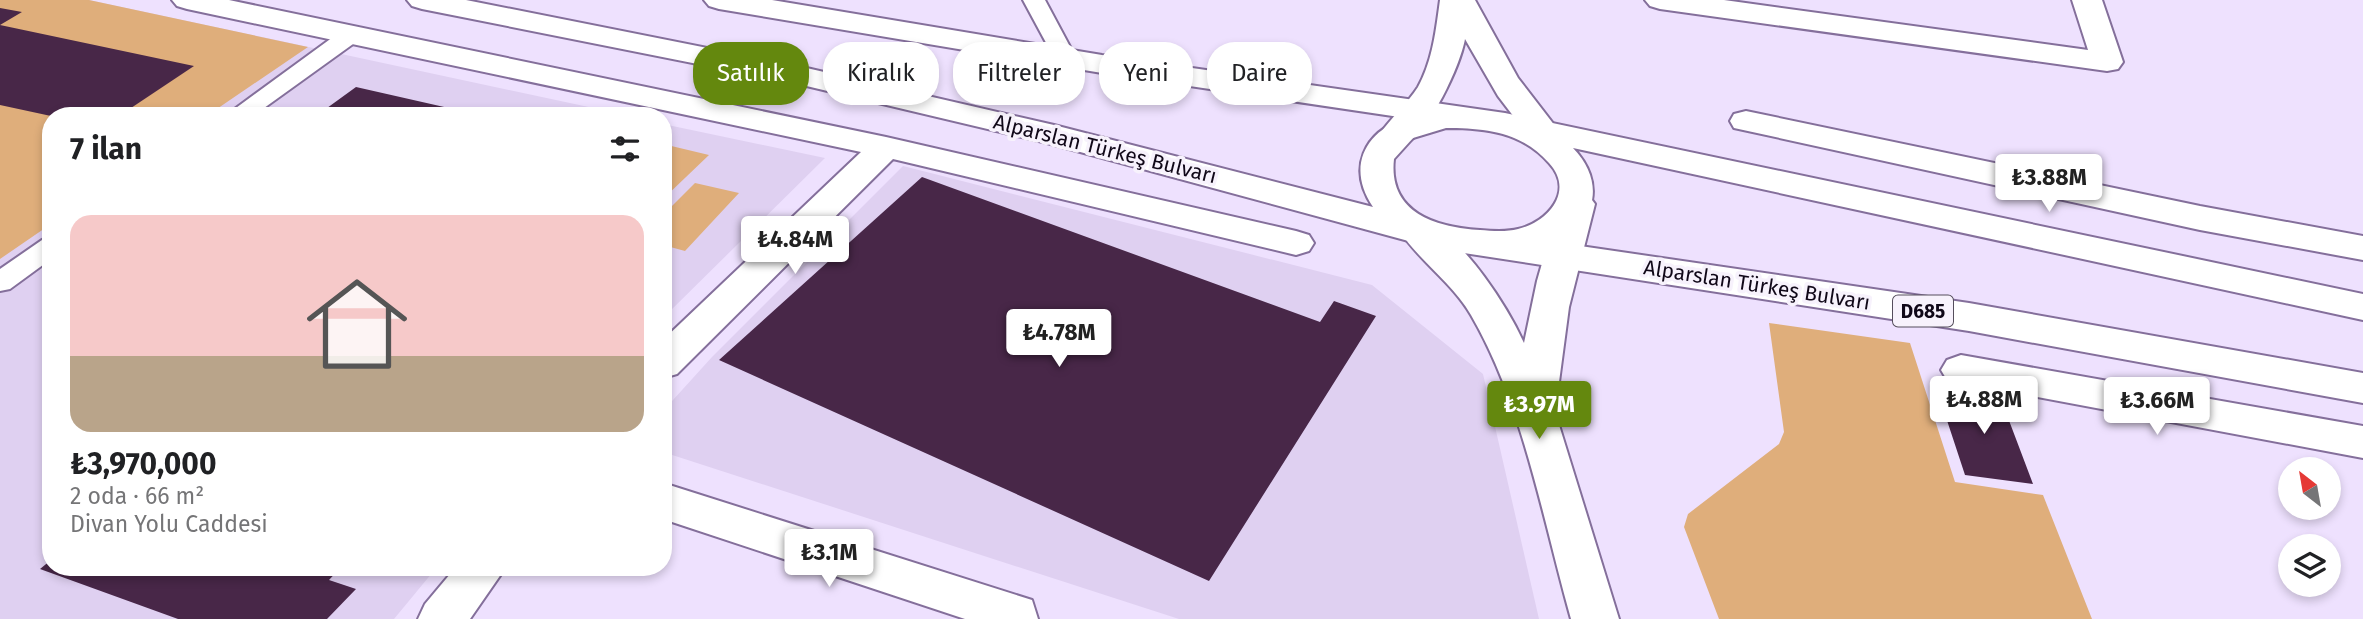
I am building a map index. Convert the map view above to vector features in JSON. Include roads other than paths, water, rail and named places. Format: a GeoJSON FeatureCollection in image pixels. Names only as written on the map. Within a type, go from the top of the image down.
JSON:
{"type":"FeatureCollection","features":[{"type":"Feature","properties":{"kind":"main road"},"geometry":{"type":"LineString","coordinates":[[187,0],[886,147],[1296,243]]}},
{"type":"Feature","properties":{"kind":"main road","name":"Alparslan Türkeş Bulvarı"},"geometry":{"type":"LineString","coordinates":[[422,0],[798,75],[1054,135],[1417,230]]}},
{"type":"Feature","properties":{"kind":"main road"},"geometry":{"type":"LineString","coordinates":[[1457,0],[1489,60],[1547,139],[1572,166],[1579,185],[1577,204],[1560,255],[1547,313],[1534,412]]}},
{"type":"Feature","properties":{"kind":"main road"},"geometry":{"type":"LineString","coordinates":[[1457,0],[1443,73],[1431,95],[1380,150],[1374,169],[1378,189],[1393,209],[1450,262],[1477,294],[1499,329],[1534,412],[1595,619]]}},
{"type":"Feature","properties":{"kind":"main road"},"geometry":{"type":"LineString","coordinates":[[1660,0],[2107,62],[2087,0]]}},
{"type":"Feature","properties":{"kind":"main road"},"geometry":{"type":"LineString","coordinates":[[737,1],[973,42]]}},
{"type":"Feature","properties":{"kind":"main road"},"geometry":{"type":"LineString","coordinates":[[1085,62],[1418,124],[1446,118],[1490,121],[1547,139],[2363,307]]}},
{"type":"Feature","properties":{"kind":"main road"},"geometry":{"type":"LineString","coordinates":[[1746,121],[2200,218],[2363,248]]}},
{"type":"Feature","properties":{"kind":"main road"},"geometry":{"type":"LineString","coordinates":[[672,355],[886,147]]}},
{"type":"Feature","properties":{"kind":"main road","name":"D685"},"geometry":{"type":"LineString","coordinates":[[1417,230],[1482,244],[1516,242],[1544,234],[1565,221],[1577,204]]}},
{"type":"Feature","properties":{"kind":"main road","name":"Alparslan Türkeş Bulvarı"},"geometry":{"type":"LineString","coordinates":[[1482,244],[1969,317],[2363,388]]}},
{"type":"Feature","properties":{"kind":"main road"},"geometry":{"type":"LineString","coordinates":[[1961,370],[2363,442]]}},
{"type":"Feature","properties":{"kind":"main road"},"geometry":{"type":"LineString","coordinates":[[672,504],[1020,618]]}},
{"type":"Feature","properties":{"kind":"main road"},"geometry":{"type":"LineString","coordinates":[[442,619],[476,576]]}},
{"type":"Feature","properties":{"kind":"lane"},"geometry":{"type":"LineString","coordinates":[[1034,0],[1056,42]]}},
{"type":"Feature","properties":{"kind":"lane"},"geometry":{"type":"LineString","coordinates":[[250,107],[352,34]]}},
{"type":"Feature","properties":{"kind":"lane"},"geometry":{"type":"LineString","coordinates":[[0,282],[42,252]]}}]}
